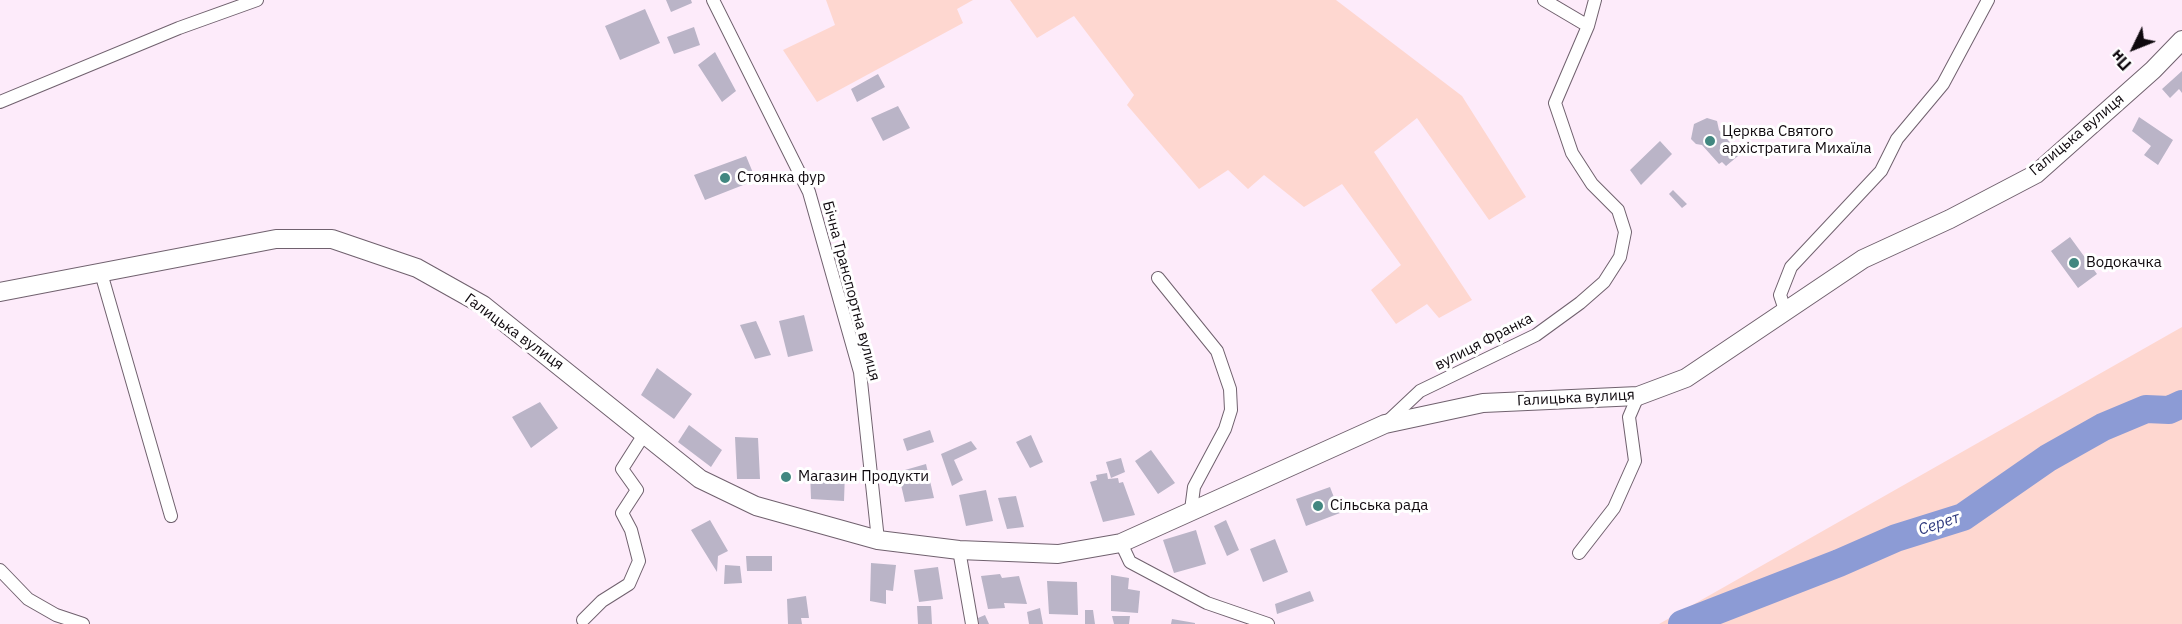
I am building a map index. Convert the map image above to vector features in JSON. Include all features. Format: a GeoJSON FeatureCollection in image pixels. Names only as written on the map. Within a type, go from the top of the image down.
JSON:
{"type":"FeatureCollection","features":[{"type":"Feature","properties":{"kind":"main road","name":"Галицька вулиця"},"geometry":{"type":"LineString","coordinates":[[0,292],[276,239],[332,239],[417,268],[483,305],[582,382],[643,436],[700,480],[756,506],[878,540],[959,550],[1058,554],[1121,543],[1385,424],[1483,403],[1638,396],[1686,378],[1863,259],[1950,219],[2036,174],[2152,70],[2182,40]]}},
{"type":"Feature","properties":{"kind":"street"},"geometry":{"type":"LineString","coordinates":[[0,102],[179,28],[257,0]]}},
{"type":"Feature","properties":{"kind":"street","name":"Бічна Транспортна вулиця"},"geometry":{"type":"LineString","coordinates":[[712,0],[809,192],[860,372],[878,540]]}},
{"type":"Feature","properties":{"kind":"street"},"geometry":{"type":"LineString","coordinates":[[1544,0],[1588,26]]}},
{"type":"Feature","properties":{"kind":"street","name":"вулиця Франка"},"geometry":{"type":"LineString","coordinates":[[1385,424],[1420,390],[1536,335],[1563,316],[1604,282],[1620,257],[1625,232],[1618,210],[1592,184],[1572,153],[1555,103],[1588,26],[1594,0]]}},
{"type":"Feature","properties":{"kind":"street"},"geometry":{"type":"LineString","coordinates":[[1785,310],[1780,295],[1791,267],[1881,171],[1897,139],[1943,84],[1988,0]]}},
{"type":"Feature","properties":{"kind":"street"},"geometry":{"type":"LineString","coordinates":[[101,273],[171,516]]}},
{"type":"Feature","properties":{"kind":"street"},"geometry":{"type":"LineString","coordinates":[[1158,278],[1217,351],[1230,389],[1231,410],[1225,429],[1194,487],[1191,510]]}},
{"type":"Feature","properties":{"kind":"street"},"geometry":{"type":"LineString","coordinates":[[1580,553],[1614,508],[1635,461],[1629,417],[1638,396]]}},
{"type":"Feature","properties":{"kind":"street"},"geometry":{"type":"LineString","coordinates":[[583,620],[602,601],[629,584],[639,561],[631,530],[622,513],[637,490],[622,469],[643,436]]}},
{"type":"Feature","properties":{"kind":"street"},"geometry":{"type":"LineString","coordinates":[[1121,543],[1130,562],[1207,603],[1268,624]]}},
{"type":"Feature","properties":{"kind":"street"},"geometry":{"type":"LineString","coordinates":[[959,550],[972,624]]}},
{"type":"Feature","properties":{"kind":"street"},"geometry":{"type":"LineString","coordinates":[[0,570],[28,599],[56,615],[83,624]]}},
{"type":"Feature","properties":{"kind":"shaded area"},"geometry":{"type":"Polygon","coordinates":[[[826,0],[973,0],[957,9],[963,23],[817,102],[783,50],[835,25],[826,0]]]}},
{"type":"Feature","properties":{"kind":"shaded area"},"geometry":{"type":"Polygon","coordinates":[[[1010,0],[1336,0],[1462,96],[1526,197],[1489,220],[1417,118],[1374,152],[1472,300],[1439,318],[1427,304],[1396,324],[1371,290],[1401,265],[1342,184],[1304,207],[1264,175],[1248,189],[1228,170],[1199,189],[1127,105],[1134,95],[1074,16],[1037,38],[1010,0]]]}},
{"type":"Feature","properties":{"kind":"shaded area"},"geometry":{"type":"Polygon","coordinates":[[[2182,327],[2182,624],[1659,624],[2182,327]]]}},
{"type":"Feature","properties":{"kind":"building"},"geometry":{"type":"Polygon","coordinates":[[[666,0],[691,0],[692,3],[671,12],[666,0]]]}},
{"type":"Feature","properties":{"kind":"building"},"geometry":{"type":"Polygon","coordinates":[[[645,9],[660,43],[620,60],[605,26],[645,9]]]}},
{"type":"Feature","properties":{"kind":"building"},"geometry":{"type":"Polygon","coordinates":[[[694,27],[700,45],[674,54],[667,37],[694,27]]]}},
{"type":"Feature","properties":{"kind":"building"},"geometry":{"type":"Polygon","coordinates":[[[715,52],[736,91],[722,102],[698,65],[715,52]]]}},
{"type":"Feature","properties":{"kind":"building"},"geometry":{"type":"Polygon","coordinates":[[[2182,71],[2182,93],[2179,89],[2170,98],[2162,89],[2182,71]]]}},
{"type":"Feature","properties":{"kind":"building"},"geometry":{"type":"Polygon","coordinates":[[[878,74],[885,87],[857,102],[851,89],[878,74]]]}},
{"type":"Feature","properties":{"kind":"building"},"geometry":{"type":"Polygon","coordinates":[[[898,106],[910,128],[883,141],[871,118],[898,106]]]}},
{"type":"Feature","properties":{"kind":"building"},"geometry":{"type":"Polygon","coordinates":[[[2139,117],[2173,140],[2158,165],[2144,155],[2151,146],[2132,131],[2139,117]]]}},
{"type":"Feature","properties":{"kind":"building","name":"Церква Святого архістратига Михаїла"},"geometry":{"type":"Polygon","coordinates":[[[1707,118],[1717,121],[1719,130],[1736,149],[1734,151],[1738,156],[1726,166],[1722,162],[1719,164],[1702,145],[1696,144],[1691,139],[1694,124],[1707,118]]]}},
{"type":"Feature","properties":{"kind":"building"},"geometry":{"type":"Polygon","coordinates":[[[1660,141],[1672,154],[1641,185],[1630,170],[1660,141]]]}},
{"type":"Feature","properties":{"kind":"building","name":"Стоянка фур"},"geometry":{"type":"Polygon","coordinates":[[[746,156],[756,180],[705,200],[694,175],[746,156]]]}},
{"type":"Feature","properties":{"kind":"building"},"geometry":{"type":"Polygon","coordinates":[[[1673,190],[1687,204],[1682,208],[1669,194],[1673,190]]]}},
{"type":"Feature","properties":{"kind":"building","name":"Водокачка"},"geometry":{"type":"Polygon","coordinates":[[[2070,237],[2097,274],[2078,288],[2051,251],[2070,237]]]}},
{"type":"Feature","properties":{"kind":"building"},"geometry":{"type":"Polygon","coordinates":[[[804,315],[813,351],[788,357],[779,321],[804,315]]]}},
{"type":"Feature","properties":{"kind":"building"},"geometry":{"type":"Polygon","coordinates":[[[756,321],[771,355],[755,359],[740,325],[756,321]]]}},
{"type":"Feature","properties":{"kind":"building"},"geometry":{"type":"Polygon","coordinates":[[[657,368],[692,394],[674,419],[641,395],[657,368]]]}},
{"type":"Feature","properties":{"kind":"building"},"geometry":{"type":"Polygon","coordinates":[[[540,402],[558,428],[531,448],[512,417],[540,402]]]}},
{"type":"Feature","properties":{"kind":"building"},"geometry":{"type":"Polygon","coordinates":[[[689,425],[722,450],[711,467],[678,442],[689,425]]]}},
{"type":"Feature","properties":{"kind":"building"},"geometry":{"type":"Polygon","coordinates":[[[930,430],[934,442],[907,451],[903,439],[930,430]]]}},
{"type":"Feature","properties":{"kind":"building"},"geometry":{"type":"Polygon","coordinates":[[[1031,435],[1043,462],[1030,468],[1016,442],[1031,435]]]}},
{"type":"Feature","properties":{"kind":"building"},"geometry":{"type":"Polygon","coordinates":[[[735,437],[758,438],[760,479],[737,479],[735,437]]]}},
{"type":"Feature","properties":{"kind":"building"},"geometry":{"type":"Polygon","coordinates":[[[971,441],[977,449],[954,460],[963,480],[952,486],[941,454],[971,441]]]}},
{"type":"Feature","properties":{"kind":"building"},"geometry":{"type":"Polygon","coordinates":[[[1151,450],[1175,483],[1158,494],[1135,461],[1151,450]]]}},
{"type":"Feature","properties":{"kind":"building"},"geometry":{"type":"Polygon","coordinates":[[[1121,458],[1125,472],[1111,478],[1106,462],[1121,458]]]}},
{"type":"Feature","properties":{"kind":"building"},"geometry":{"type":"Polygon","coordinates":[[[926,464],[934,498],[905,502],[898,472],[926,464]]]}},
{"type":"Feature","properties":{"kind":"building"},"geometry":{"type":"Polygon","coordinates":[[[810,471],[845,472],[844,501],[811,499],[810,471]]]}},
{"type":"Feature","properties":{"kind":"building"},"geometry":{"type":"Polygon","coordinates":[[[1107,473],[1108,479],[1118,478],[1119,483],[1123,482],[1135,515],[1103,522],[1090,482],[1097,480],[1096,475],[1107,473]]]}},
{"type":"Feature","properties":{"kind":"building","name":"Сільська рада"},"geometry":{"type":"Polygon","coordinates":[[[1330,487],[1340,513],[1306,526],[1296,499],[1330,487]]]}},
{"type":"Feature","properties":{"kind":"building"},"geometry":{"type":"Polygon","coordinates":[[[986,490],[993,521],[966,526],[959,495],[986,490]]]}},
{"type":"Feature","properties":{"kind":"building"},"geometry":{"type":"Polygon","coordinates":[[[1016,496],[1024,527],[1007,529],[998,498],[1016,496]]]}},
{"type":"Feature","properties":{"kind":"building"},"geometry":{"type":"Polygon","coordinates":[[[710,520],[728,551],[718,556],[717,572],[691,530],[710,520]]]}},
{"type":"Feature","properties":{"kind":"building"},"geometry":{"type":"Polygon","coordinates":[[[1226,520],[1239,550],[1227,556],[1214,526],[1226,520]]]}},
{"type":"Feature","properties":{"kind":"building"},"geometry":{"type":"Polygon","coordinates":[[[1196,530],[1206,564],[1174,573],[1163,540],[1196,530]]]}},
{"type":"Feature","properties":{"kind":"building"},"geometry":{"type":"Polygon","coordinates":[[[1275,539],[1288,572],[1263,582],[1250,549],[1275,539]]]}},
{"type":"Feature","properties":{"kind":"building"},"geometry":{"type":"Polygon","coordinates":[[[746,556],[772,556],[772,571],[747,571],[746,556]]]}},
{"type":"Feature","properties":{"kind":"building"},"geometry":{"type":"Polygon","coordinates":[[[871,563],[896,565],[893,591],[886,590],[886,604],[870,601],[871,563]]]}},
{"type":"Feature","properties":{"kind":"building"},"geometry":{"type":"Polygon","coordinates":[[[725,565],[740,566],[742,583],[724,584],[725,565]]]}},
{"type":"Feature","properties":{"kind":"building"},"geometry":{"type":"Polygon","coordinates":[[[938,567],[943,599],[919,602],[914,570],[938,567]]]}},
{"type":"Feature","properties":{"kind":"building"},"geometry":{"type":"Polygon","coordinates":[[[1000,574],[1002,578],[1019,576],[1027,604],[1004,603],[1005,608],[988,609],[981,576],[1000,574]]]}},
{"type":"Feature","properties":{"kind":"building"},"geometry":{"type":"Polygon","coordinates":[[[1111,575],[1129,578],[1128,589],[1140,591],[1138,613],[1111,611],[1111,575]]]}},
{"type":"Feature","properties":{"kind":"building"},"geometry":{"type":"Polygon","coordinates":[[[1047,581],[1077,582],[1078,615],[1049,614],[1047,581]]]}},
{"type":"Feature","properties":{"kind":"building"},"geometry":{"type":"Polygon","coordinates":[[[1310,591],[1314,601],[1277,614],[1275,604],[1310,591]]]}},
{"type":"Feature","properties":{"kind":"building"},"geometry":{"type":"Polygon","coordinates":[[[806,596],[809,618],[801,618],[802,624],[788,624],[787,599],[806,596]]]}},
{"type":"Feature","properties":{"kind":"building"},"geometry":{"type":"Polygon","coordinates":[[[917,606],[931,606],[932,624],[918,624],[917,606]]]}},
{"type":"Feature","properties":{"kind":"building"},"geometry":{"type":"Polygon","coordinates":[[[1040,608],[1043,624],[1029,624],[1027,612],[1040,608]]]}},
{"type":"Feature","properties":{"kind":"building"},"geometry":{"type":"Polygon","coordinates":[[[1085,610],[1093,610],[1095,624],[1085,624],[1085,610]]]}},
{"type":"Feature","properties":{"kind":"building"},"geometry":{"type":"Polygon","coordinates":[[[985,615],[989,624],[979,624],[978,618],[985,615]]]}},
{"type":"Feature","properties":{"kind":"building"},"geometry":{"type":"Polygon","coordinates":[[[1112,616],[1130,616],[1129,624],[1114,624],[1112,616]]]}},
{"type":"Feature","properties":{"kind":"building"},"geometry":{"type":"Polygon","coordinates":[[[1172,619],[1195,623],[1195,624],[1171,624],[1172,619]]]}},
{"type":"Feature","properties":{"kind":"waterway","name":"Серет"},"geometry":{"type":"LineString","coordinates":[[1682,624],[1839,563],[1896,538],[1963,517],[2048,458],[2103,427],[2146,409],[2169,410],[2182,404]]}},
{"type":"Feature","properties":{"kind":"place","name":"Церква Святого архістратига Михаїла"},"geometry":{"type":"Point","coordinates":[1710,141]}},
{"type":"Feature","properties":{"kind":"place","name":"Стоянка фур"},"geometry":{"type":"Point","coordinates":[725,178]}},
{"type":"Feature","properties":{"kind":"place","name":"Водокачка"},"geometry":{"type":"Point","coordinates":[2074,263]}},
{"type":"Feature","properties":{"kind":"place","name":"Магазин Продукти"},"geometry":{"type":"Point","coordinates":[786,477]}},
{"type":"Feature","properties":{"kind":"place","name":"Сільська рада"},"geometry":{"type":"Point","coordinates":[1318,506]}}]}
